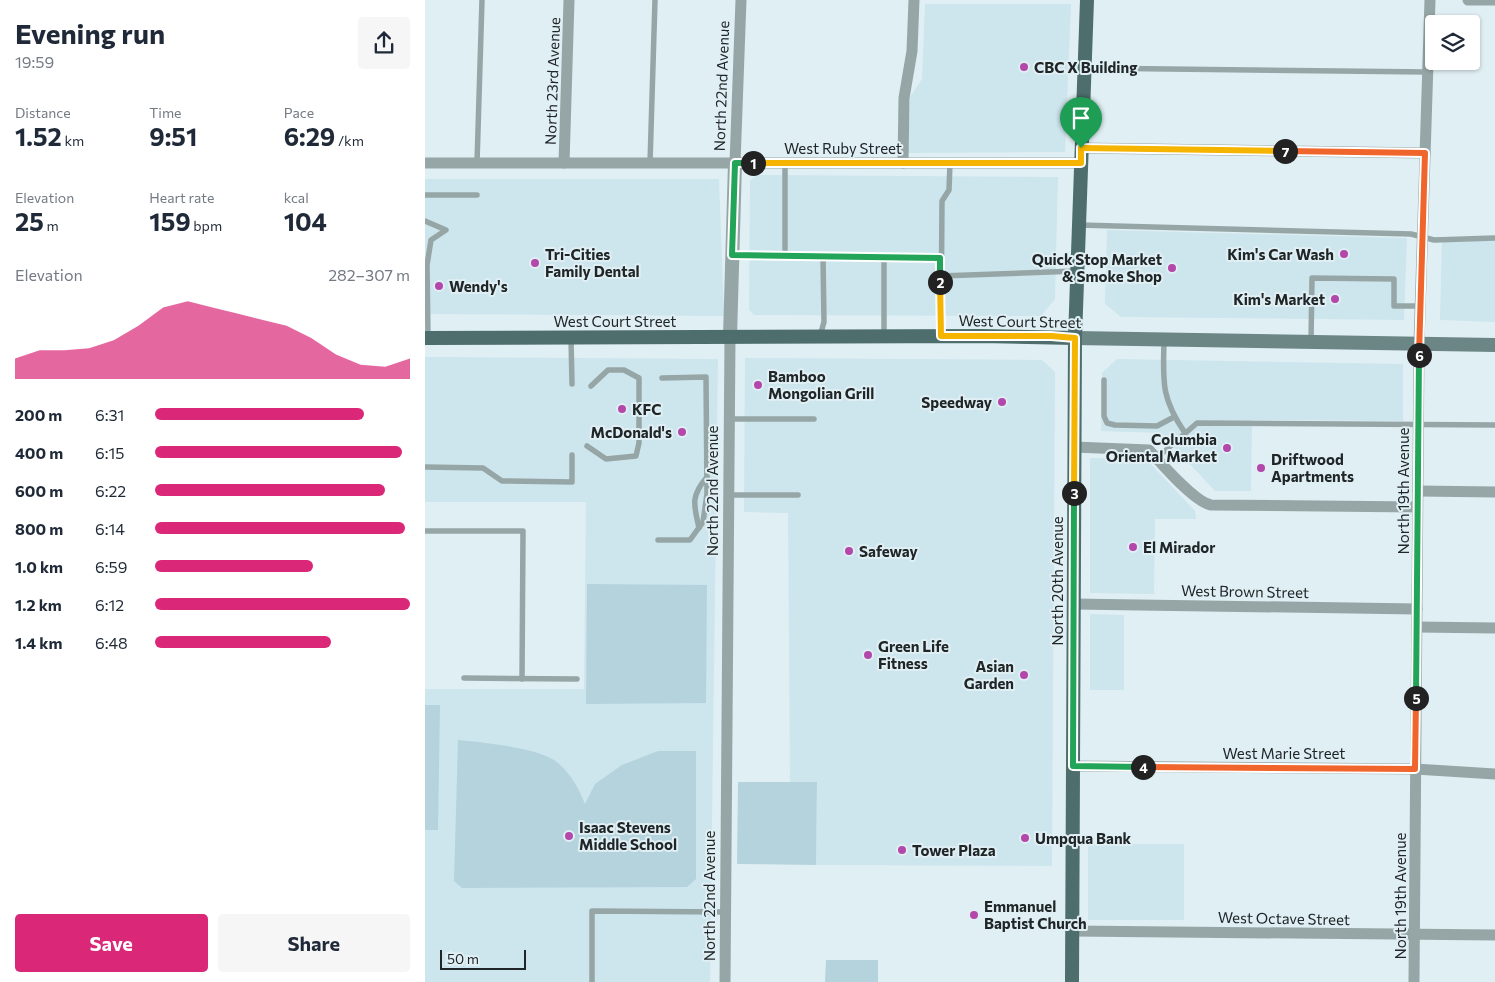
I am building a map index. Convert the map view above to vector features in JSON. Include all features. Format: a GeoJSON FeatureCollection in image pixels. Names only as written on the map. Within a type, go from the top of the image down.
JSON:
{"type":"FeatureCollection","features":[{"type":"Feature","properties":{"kind":"main road","name":"North 20th Avenue"},"geometry":{"type":"LineString","coordinates":[[1072,982],[1075,338],[1087,0]]}},
{"type":"Feature","properties":{"kind":"main road","name":"West Court Street"},"geometry":{"type":"LineString","coordinates":[[426,338],[1051,336],[1164,340],[1495,345]]}},
{"type":"Feature","properties":{"kind":"street","name":"North 23rd Avenue"},"geometry":{"type":"LineString","coordinates":[[564,163],[569,0]]}},
{"type":"Feature","properties":{"kind":"street","name":"North 22nd Avenue"},"geometry":{"type":"LineString","coordinates":[[725,982],[729,337],[741,0]]}},
{"type":"Feature","properties":{"kind":"street"},"geometry":{"type":"LineString","coordinates":[[903,163],[904,98],[912,51],[914,0]]}},
{"type":"Feature","properties":{"kind":"street","name":"North 19th Avenue"},"geometry":{"type":"LineString","coordinates":[[1414,982],[1419,344],[1430,0]]}},
{"type":"Feature","properties":{"kind":"street"},"geometry":{"type":"LineString","coordinates":[[1468,0],[1495,0]]}},
{"type":"Feature","properties":{"kind":"street"},"geometry":{"type":"LineString","coordinates":[[1081,148],[1425,153]]}},
{"type":"Feature","properties":{"kind":"street","name":"West Ruby Street"},"geometry":{"type":"LineString","coordinates":[[425,163],[1081,163]]}},
{"type":"Feature","properties":{"kind":"street"},"geometry":{"type":"LineString","coordinates":[[1074,447],[1146,449],[1207,504],[1417,507]]}},
{"type":"Feature","properties":{"kind":"street"},"geometry":{"type":"LineString","coordinates":[[1418,491],[1495,492]]}},
{"type":"Feature","properties":{"kind":"street","name":"West Brown Street"},"geometry":{"type":"LineString","coordinates":[[1073,604],[1417,609]]}},
{"type":"Feature","properties":{"kind":"street"},"geometry":{"type":"LineString","coordinates":[[1417,627],[1495,628]]}},
{"type":"Feature","properties":{"kind":"street","name":"West Marie Street"},"geometry":{"type":"LineString","coordinates":[[1073,766],[1415,769],[1495,774]]}},
{"type":"Feature","properties":{"kind":"street","name":"West Octave Street"},"geometry":{"type":"LineString","coordinates":[[1072,931],[1495,935]]}},
{"type":"Feature","properties":{"kind":"lane"},"geometry":{"type":"LineString","coordinates":[[477,163],[482,0]]}},
{"type":"Feature","properties":{"kind":"lane"},"geometry":{"type":"LineString","coordinates":[[650,163],[655,0]]}},
{"type":"Feature","properties":{"kind":"lane"},"geometry":{"type":"LineString","coordinates":[[1084,68],[1428,72]]}},
{"type":"Feature","properties":{"kind":"lane"},"geometry":{"type":"LineString","coordinates":[[785,163],[785,256]]}},
{"type":"Feature","properties":{"kind":"lane"},"geometry":{"type":"LineString","coordinates":[[941,336],[940,258],[942,201],[949,190],[950,163]]}},
{"type":"Feature","properties":{"kind":"lane"},"geometry":{"type":"LineString","coordinates":[[425,195],[477,195]]}},
{"type":"Feature","properties":{"kind":"lane"},"geometry":{"type":"LineString","coordinates":[[425,220],[446,230],[431,240],[427,265],[426,338]]}},
{"type":"Feature","properties":{"kind":"lane"},"geometry":{"type":"LineString","coordinates":[[1079,225],[1411,234],[1434,240],[1495,238]]}},
{"type":"Feature","properties":{"kind":"lane"},"geometry":{"type":"LineString","coordinates":[[732,255],[940,258]]}},
{"type":"Feature","properties":{"kind":"lane"},"geometry":{"type":"LineString","coordinates":[[820,337],[824,322],[823,256]]}},
{"type":"Feature","properties":{"kind":"lane"},"geometry":{"type":"LineString","coordinates":[[884,337],[885,257]]}},
{"type":"Feature","properties":{"kind":"lane"},"geometry":{"type":"LineString","coordinates":[[940,276],[1077,271]]}},
{"type":"Feature","properties":{"kind":"lane"},"geometry":{"type":"LineString","coordinates":[[1311,342],[1312,278],[1394,279],[1394,306],[1420,306]]}},
{"type":"Feature","properties":{"kind":"lane"},"geometry":{"type":"LineString","coordinates":[[571,338],[572,384]]}},
{"type":"Feature","properties":{"kind":"lane"},"geometry":{"type":"LineString","coordinates":[[1164,340],[1164,386],[1169,408],[1185,433]]}},
{"type":"Feature","properties":{"kind":"lane"},"geometry":{"type":"LineString","coordinates":[[587,446],[606,459],[636,456],[639,443],[639,378],[624,370],[608,370],[591,386]]}},
{"type":"Feature","properties":{"kind":"lane"},"geometry":{"type":"LineString","coordinates":[[658,540],[690,540],[703,522],[707,477],[706,377],[662,378]]}},
{"type":"Feature","properties":{"kind":"lane"},"geometry":{"type":"LineString","coordinates":[[1104,380],[1104,416],[1107,423],[1115,425],[1157,426],[1174,417]]}},
{"type":"Feature","properties":{"kind":"lane"},"geometry":{"type":"LineString","coordinates":[[729,418],[814,420]]}},
{"type":"Feature","properties":{"kind":"lane"},"geometry":{"type":"LineString","coordinates":[[1157,458],[1197,423],[1495,425]]}},
{"type":"Feature","properties":{"kind":"lane"},"geometry":{"type":"LineString","coordinates":[[425,467],[483,468],[502,481],[572,482],[572,455]]}},
{"type":"Feature","properties":{"kind":"lane"},"geometry":{"type":"LineString","coordinates":[[699,528],[693,503],[697,489],[707,477]]}},
{"type":"Feature","properties":{"kind":"lane"},"geometry":{"type":"LineString","coordinates":[[729,495],[798,495]]}},
{"type":"Feature","properties":{"kind":"lane"},"geometry":{"type":"LineString","coordinates":[[425,531],[523,531],[521,679]]}},
{"type":"Feature","properties":{"kind":"lane"},"geometry":{"type":"LineString","coordinates":[[463,678],[577,679]]}},
{"type":"Feature","properties":{"kind":"lane"},"geometry":{"type":"LineString","coordinates":[[592,982],[592,911],[725,912]]}},
{"type":"Feature","properties":{"kind":"shaded area"},"geometry":{"type":"Polygon","coordinates":[[[925,4],[1071,4],[1065,152],[908,153],[910,97],[922,79],[925,4]]]}},
{"type":"Feature","properties":{"kind":"shaded area"},"geometry":{"type":"Polygon","coordinates":[[[757,175],[1058,177],[1055,299],[1041,316],[754,315],[749,310],[750,181],[757,175]]]}},
{"type":"Feature","properties":{"kind":"shaded area"},"geometry":{"type":"Polygon","coordinates":[[[425,179],[719,179],[724,316],[425,314],[425,179]]]}},
{"type":"Feature","properties":{"kind":"shaded area"},"geometry":{"type":"Polygon","coordinates":[[[1107,230],[1407,238],[1404,320],[1121,317],[1105,304],[1107,230]]]}},
{"type":"Feature","properties":{"kind":"shaded area"},"geometry":{"type":"Polygon","coordinates":[[[1442,237],[1495,239],[1495,322],[1440,320],[1442,237]]]}},
{"type":"Feature","properties":{"kind":"shaded area","name":"Isaac Stevens Middle School"},"geometry":{"type":"Polygon","coordinates":[[[425,357],[718,359],[710,982],[425,982],[425,689],[584,689],[586,502],[425,502],[425,357]]]}},
{"type":"Feature","properties":{"kind":"shaded area"},"geometry":{"type":"Polygon","coordinates":[[[745,358],[1042,360],[1055,372],[1052,866],[816,865],[817,782],[790,782],[788,513],[744,512],[745,358]]]}},
{"type":"Feature","properties":{"kind":"shaded area"},"geometry":{"type":"Polygon","coordinates":[[[1117,359],[1403,364],[1403,421],[1252,420],[1251,491],[1215,491],[1161,433],[1101,431],[1102,373],[1117,359]]]}},
{"type":"Feature","properties":{"kind":"shaded area"},"geometry":{"type":"Polygon","coordinates":[[[1090,458],[1146,459],[1195,511],[1196,519],[1155,519],[1154,594],[1090,593],[1090,458]]]}},
{"type":"Feature","properties":{"kind":"shaded area"},"geometry":{"type":"Polygon","coordinates":[[[587,584],[707,585],[706,703],[586,704],[587,584]]]}},
{"type":"Feature","properties":{"kind":"shaded area"},"geometry":{"type":"Polygon","coordinates":[[[1090,614],[1124,615],[1124,690],[1090,690],[1090,614]]]}},
{"type":"Feature","properties":{"kind":"shaded area"},"geometry":{"type":"Polygon","coordinates":[[[425,705],[440,705],[438,830],[425,830],[425,705]]]}},
{"type":"Feature","properties":{"kind":"shaded area"},"geometry":{"type":"Polygon","coordinates":[[[458,740],[510,747],[539,753],[550,758],[563,767],[571,777],[585,804],[595,784],[622,765],[658,751],[696,751],[696,879],[687,887],[462,888],[454,881],[458,740]]]}},
{"type":"Feature","properties":{"kind":"shaded area"},"geometry":{"type":"Polygon","coordinates":[[[738,782],[817,782],[816,865],[737,864],[738,782]]]}},
{"type":"Feature","properties":{"kind":"shaded area"},"geometry":{"type":"Polygon","coordinates":[[[1088,844],[1184,844],[1184,920],[1088,920],[1088,844]]]}},
{"type":"Feature","properties":{"kind":"shaded area"},"geometry":{"type":"Polygon","coordinates":[[[826,960],[878,960],[878,982],[825,982],[826,960]]]}},
{"type":"Feature","properties":{"kind":"place","name":"CBC X Building"},"geometry":{"type":"Point","coordinates":[1024,67]}},
{"type":"Feature","properties":{"kind":"place","name":"Kim's Car Wash"},"geometry":{"type":"Point","coordinates":[1344,254]}},
{"type":"Feature","properties":{"kind":"place","name":"Tri-Cities Family Dental"},"geometry":{"type":"Point","coordinates":[535,263]}},
{"type":"Feature","properties":{"kind":"place","name":"Quick Stop Market & Smoke Shop"},"geometry":{"type":"Point","coordinates":[1172,268]}},
{"type":"Feature","properties":{"kind":"place","name":"Wendy's"},"geometry":{"type":"Point","coordinates":[439,286]}},
{"type":"Feature","properties":{"kind":"place","name":"Kim's Market"},"geometry":{"type":"Point","coordinates":[1335,299]}},
{"type":"Feature","properties":{"kind":"place","name":"Bamboo Mongolian Grill"},"geometry":{"type":"Point","coordinates":[758,385]}},
{"type":"Feature","properties":{"kind":"place","name":"Speedway"},"geometry":{"type":"Point","coordinates":[1002,402]}},
{"type":"Feature","properties":{"kind":"place","name":"KFC"},"geometry":{"type":"Point","coordinates":[622,409]}},
{"type":"Feature","properties":{"kind":"place","name":"McDonald's"},"geometry":{"type":"Point","coordinates":[682,432]}},
{"type":"Feature","properties":{"kind":"place","name":"Columbia Oriental Market"},"geometry":{"type":"Point","coordinates":[1227,448]}},
{"type":"Feature","properties":{"kind":"place","name":"Driftwood Apartments"},"geometry":{"type":"Point","coordinates":[1261,468]}},
{"type":"Feature","properties":{"kind":"place","name":"El Mirador"},"geometry":{"type":"Point","coordinates":[1133,547]}},
{"type":"Feature","properties":{"kind":"place","name":"Safeway"},"geometry":{"type":"Point","coordinates":[849,551]}},
{"type":"Feature","properties":{"kind":"place","name":"Green Life Fitness"},"geometry":{"type":"Point","coordinates":[868,655]}},
{"type":"Feature","properties":{"kind":"place","name":"Asian Garden"},"geometry":{"type":"Point","coordinates":[1024,675]}},
{"type":"Feature","properties":{"kind":"place","name":"Isaac Stevens Middle School"},"geometry":{"type":"Point","coordinates":[569,836]}},
{"type":"Feature","properties":{"kind":"place","name":"Umpqua Bank"},"geometry":{"type":"Point","coordinates":[1025,838]}},
{"type":"Feature","properties":{"kind":"place","name":"Tower Plaza"},"geometry":{"type":"Point","coordinates":[902,850]}},
{"type":"Feature","properties":{"kind":"place","name":"Emmanuel Baptist Church"},"geometry":{"type":"Point","coordinates":[974,915]}},
{"type":"Feature","properties":{"kind":"route"},"geometry":{"type":"LineString","coordinates":[[1081,148],[1425,153],[1419,344],[1415,769],[1073,766],[1075,338],[1051,336],[941,336],[940,258],[732,255],[735,163],[1081,163],[1081,148]]}}]}
